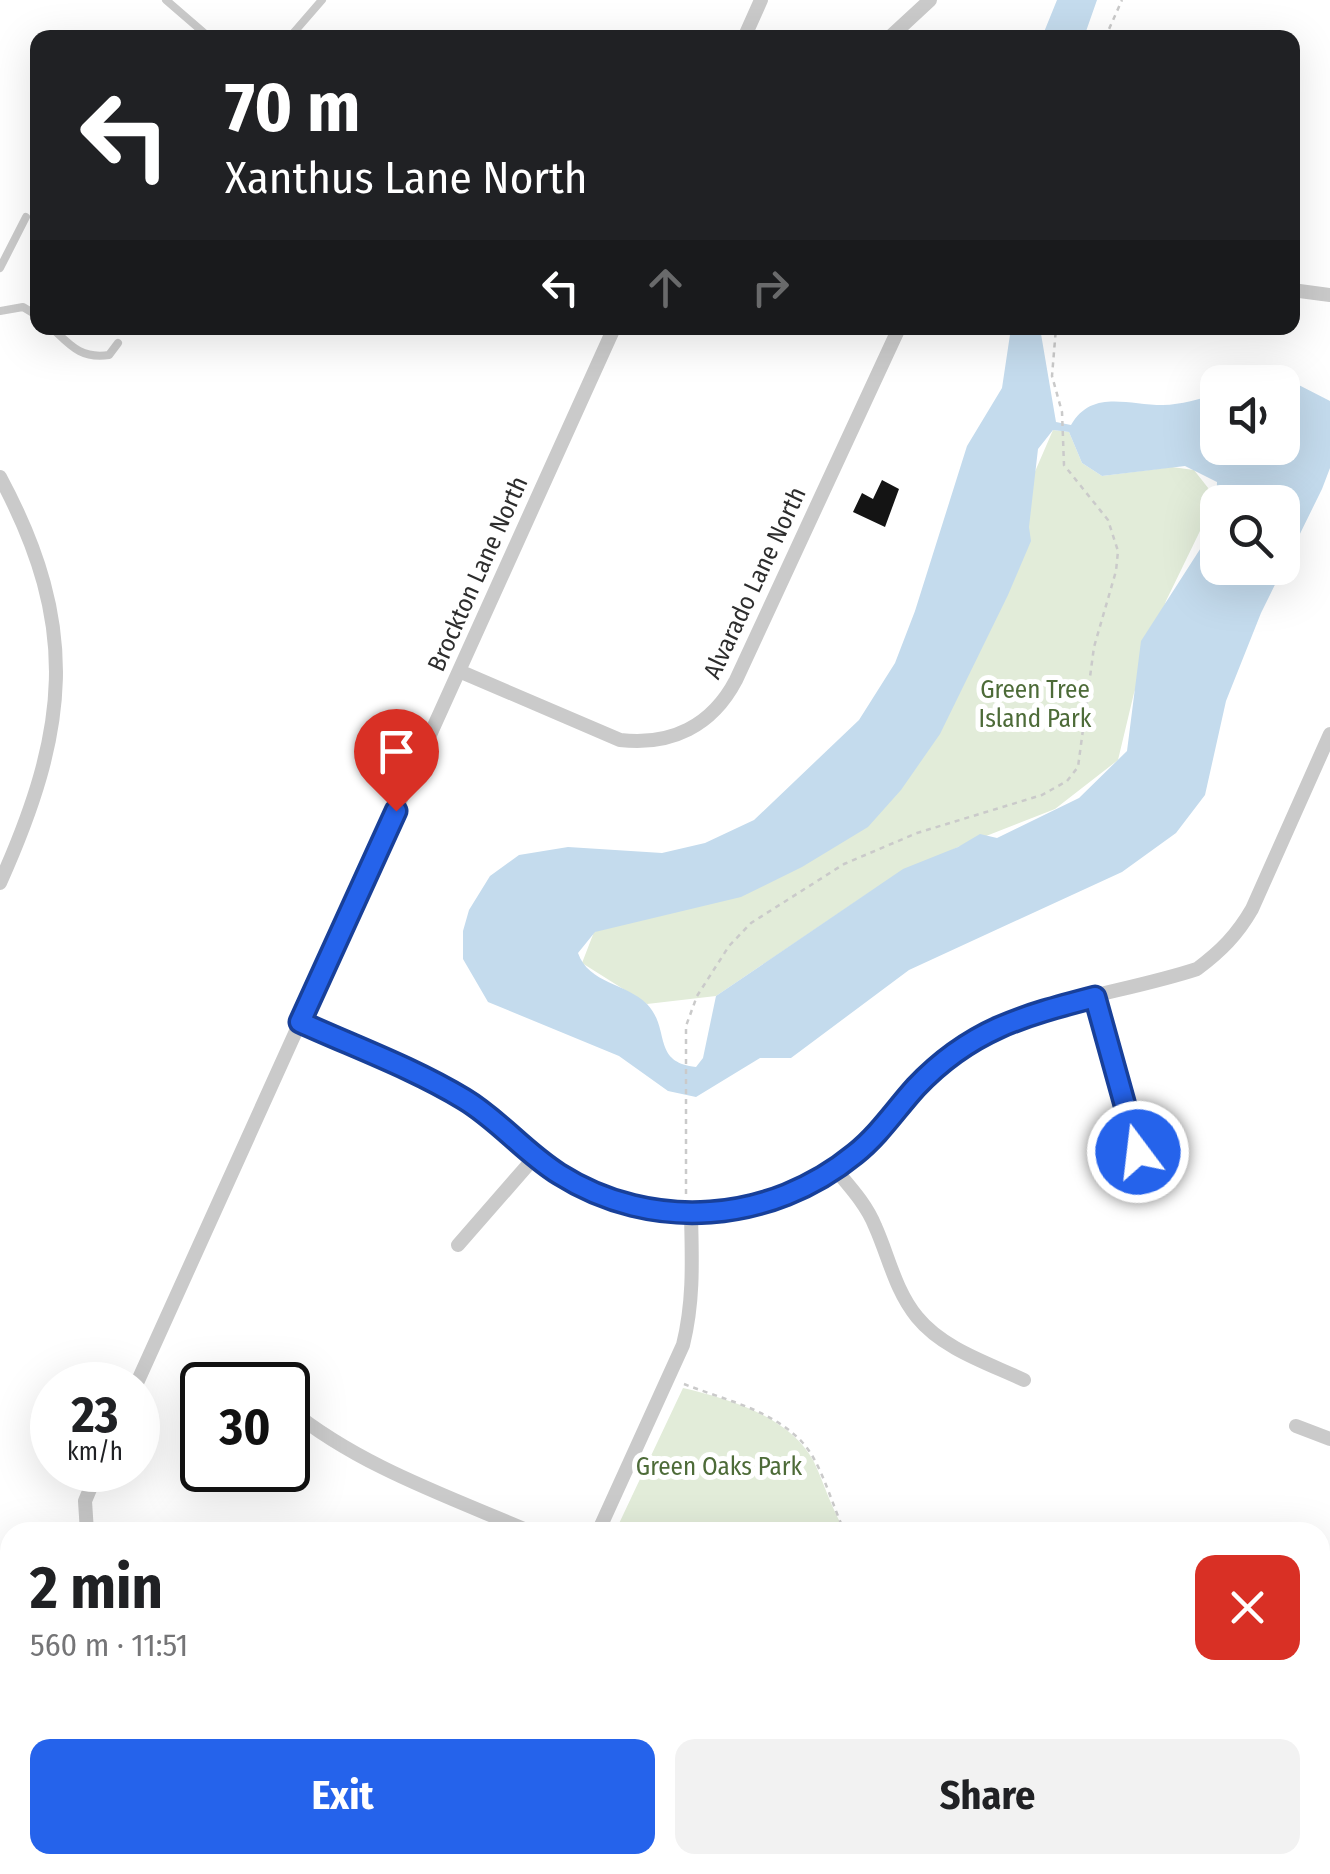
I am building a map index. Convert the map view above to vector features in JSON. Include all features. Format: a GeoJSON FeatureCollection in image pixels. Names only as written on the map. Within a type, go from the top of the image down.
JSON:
{"type":"FeatureCollection","features":[{"type":"Feature","properties":{"kind":"street"},"geometry":{"type":"LineString","coordinates":[[748,30],[762,0]]}},
{"type":"Feature","properties":{"kind":"street"},"geometry":{"type":"LineString","coordinates":[[898,30],[930,0]]}},
{"type":"Feature","properties":{"kind":"street"},"geometry":{"type":"LineString","coordinates":[[1300,291],[1330,295]]}},
{"type":"Feature","properties":{"kind":"street","name":"Brockton Lane North"},"geometry":{"type":"LineString","coordinates":[[146,1362],[611,335]]}},
{"type":"Feature","properties":{"kind":"street","name":"Alvarado Lane North"},"geometry":{"type":"LineString","coordinates":[[459,671],[620,740],[644,743],[667,739],[709,718],[726,700],[736,680],[896,335]]}},
{"type":"Feature","properties":{"kind":"street"},"geometry":{"type":"LineString","coordinates":[[0,476],[34,550],[48,597],[56,645],[50,749],[0,883]]}},
{"type":"Feature","properties":{"kind":"street"},"geometry":{"type":"LineString","coordinates":[[300,1022],[468,1101],[534,1158],[604,1196],[647,1209],[691,1214],[730,1211],[766,1202],[802,1188],[858,1152],[941,1062],[970,1040],[1034,1012],[1197,969],[1220,952],[1238,932],[1330,734]]}},
{"type":"Feature","properties":{"kind":"street"},"geometry":{"type":"LineString","coordinates":[[1095,997],[1138,1152]]}},
{"type":"Feature","properties":{"kind":"street"},"geometry":{"type":"LineString","coordinates":[[458,1245],[534,1158]]}},
{"type":"Feature","properties":{"kind":"street"},"geometry":{"type":"LineString","coordinates":[[835,1169],[864,1204],[903,1297],[918,1319],[948,1343],[1024,1380]]}},
{"type":"Feature","properties":{"kind":"street"},"geometry":{"type":"LineString","coordinates":[[602,1522],[682,1344],[693,1280],[691,1214]]}},
{"type":"Feature","properties":{"kind":"street"},"geometry":{"type":"LineString","coordinates":[[310,1424],[353,1454],[508,1522]]}},
{"type":"Feature","properties":{"kind":"street"},"geometry":{"type":"LineString","coordinates":[[1296,1426],[1330,1439]]}},
{"type":"Feature","properties":{"kind":"street"},"geometry":{"type":"LineString","coordinates":[[86,1522],[85,1501],[89,1492]]}},
{"type":"Feature","properties":{"kind":"lane"},"geometry":{"type":"LineString","coordinates":[[166,0],[201,30]]}},
{"type":"Feature","properties":{"kind":"lane"},"geometry":{"type":"LineString","coordinates":[[296,30],[322,0]]}},
{"type":"Feature","properties":{"kind":"lane"},"geometry":{"type":"LineString","coordinates":[[0,268],[26,217]]}},
{"type":"Feature","properties":{"kind":"lane"},"geometry":{"type":"LineString","coordinates":[[0,311],[24,307],[30,311]]}},
{"type":"Feature","properties":{"kind":"lane"},"geometry":{"type":"LineString","coordinates":[[60,335],[91,358],[109,355],[118,343]]}},
{"type":"Feature","properties":{"kind":"path"},"geometry":{"type":"LineString","coordinates":[[1109,30],[1122,0]]}},
{"type":"Feature","properties":{"kind":"path"},"geometry":{"type":"LineString","coordinates":[[686,1198],[686,1026],[696,996],[729,946],[751,923],[844,864],[880,847],[1042,795],[1073,775],[1081,757],[1094,647],[1118,551],[1108,520],[1064,465],[1062,422],[1052,376],[1055,335]]}},
{"type":"Feature","properties":{"kind":"path"},"geometry":{"type":"LineString","coordinates":[[680,1382],[775,1421],[803,1443],[841,1522]]}},
{"type":"Feature","properties":{"kind":"green space","name":"Green Tree Island Park"},"geometry":{"type":"Polygon","coordinates":[[[1053,430],[1069,432],[1082,463],[1102,476],[1172,467],[1194,470],[1206,485],[1200,485],[1200,531],[1166,601],[1134,693],[1118,760],[1055,809],[958,847],[870,892],[716,996],[647,1004],[582,963],[594,932],[894,797],[1053,430]]]}},
{"type":"Feature","properties":{"kind":"green space","name":"Green Oaks Park"},"geometry":{"type":"Polygon","coordinates":[[[683,1388],[738,1404],[790,1433],[814,1462],[841,1522],[620,1522],[683,1388]]]}},
{"type":"Feature","properties":{"kind":"water"},"geometry":{"type":"Polygon","coordinates":[[[1057,0],[1097,0],[1086,30],[1045,30],[1057,0]]]}},
{"type":"Feature","properties":{"kind":"water"},"geometry":{"type":"Polygon","coordinates":[[[1010,335],[1041,335],[1056,422],[1071,425],[1089,407],[1100,403],[1170,405],[1200,399],[1200,465],[1300,465],[1300,386],[1330,401],[1330,468],[1300,534],[1300,485],[1217,485],[1185,466],[1102,476],[1082,463],[1069,432],[1053,430],[1038,449],[1029,527],[1031,541],[1008,595],[940,734],[901,790],[868,827],[802,867],[741,897],[595,932],[578,953],[590,971],[647,1004],[673,1059],[696,1067],[703,1058],[716,996],[903,869],[980,834],[997,838],[1079,798],[1127,751],[1141,641],[1200,549],[1200,585],[1275,585],[1226,701],[1205,795],[1176,833],[1122,872],[909,970],[791,1058],[760,1058],[696,1097],[668,1091],[619,1056],[488,1002],[463,959],[463,931],[469,910],[490,876],[519,855],[568,847],[662,853],[705,843],[754,820],[859,720],[895,663],[967,446],[1002,388],[1010,335]]]}},
{"type":"Feature","properties":{"kind":"building"},"geometry":{"type":"Polygon","coordinates":[[[882,480],[899,489],[885,527],[853,512],[862,493],[873,499],[882,480]]]}},
{"type":"Feature","properties":{"kind":"route"},"geometry":{"type":"LineString","coordinates":[[396,811],[300,1022],[468,1101],[534,1158],[604,1196],[647,1209],[691,1214],[730,1211],[802,1188],[858,1152],[941,1062],[970,1040],[1034,1012],[1095,997],[1138,1152]]}}]}
